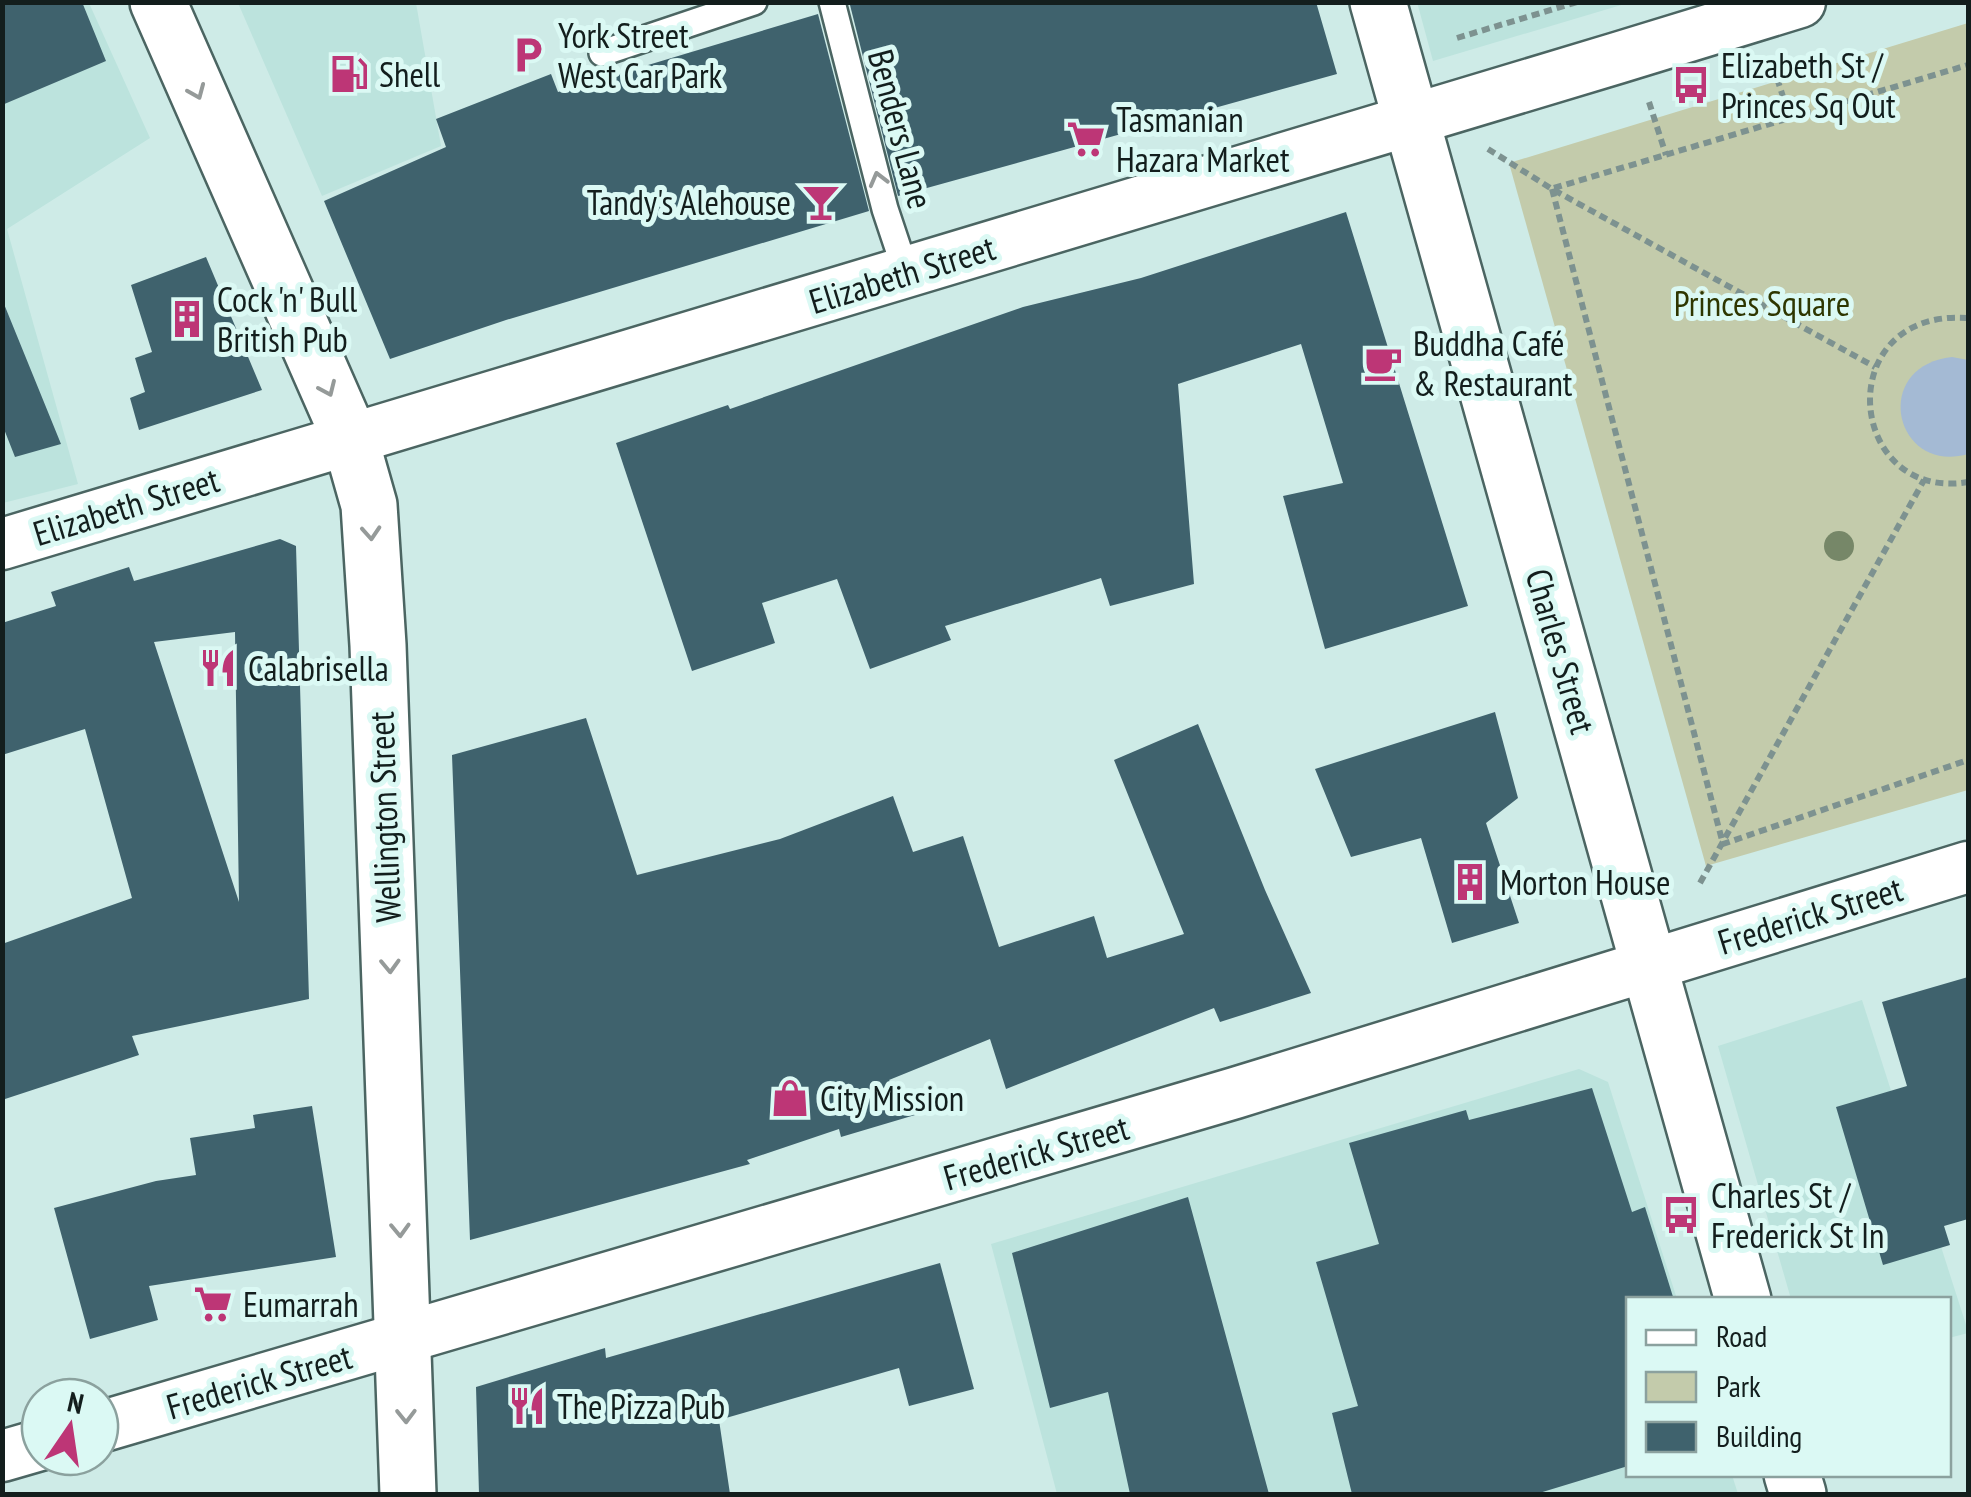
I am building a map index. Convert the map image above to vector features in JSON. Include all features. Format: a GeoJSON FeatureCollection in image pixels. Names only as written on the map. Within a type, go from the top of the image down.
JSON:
{"type":"FeatureCollection","features":[{"type":"Feature","properties":{"kind":"main road","name":"Wellington Street"},"geometry":{"type":"LineString","coordinates":[[158,2],[350,438],[369,505],[408,1494]]}},
{"type":"Feature","properties":{"kind":"main road","name":"Charles Street"},"geometry":{"type":"LineString","coordinates":[[1378,2],[1741,1297]]}},
{"type":"Feature","properties":{"kind":"street","name":"Elizabeth Street"},"geometry":{"type":"LineString","coordinates":[[2,544],[1196,188],[1800,2]]}},
{"type":"Feature","properties":{"kind":"street","name":"Frederick Street"},"geometry":{"type":"LineString","coordinates":[[120,1421],[1235,1093],[1968,867]]}},
{"type":"Feature","properties":{"kind":"lane"},"geometry":{"type":"LineString","coordinates":[[602,54],[712,9],[754,2]]}},
{"type":"Feature","properties":{"kind":"lane","name":"Benders Lane"},"geometry":{"type":"LineString","coordinates":[[832,2],[906,272]]}},
{"type":"Feature","properties":{"kind":"path"},"geometry":{"type":"LineString","coordinates":[[1457,38],[1577,2]]}},
{"type":"Feature","properties":{"kind":"path"},"geometry":{"type":"LineString","coordinates":[[1552,189],[1968,65]]}},
{"type":"Feature","properties":{"kind":"path"},"geometry":{"type":"LineString","coordinates":[[1773,66],[1790,118]]}},
{"type":"Feature","properties":{"kind":"path"},"geometry":{"type":"LineString","coordinates":[[1650,102],[1666,155]]}},
{"type":"Feature","properties":{"kind":"path"},"geometry":{"type":"LineString","coordinates":[[1488,150],[1874,367]]}},
{"type":"Feature","properties":{"kind":"path"},"geometry":{"type":"LineString","coordinates":[[1552,189],[1723,844]]}},
{"type":"Feature","properties":{"kind":"path"},"geometry":{"type":"LineString","coordinates":[[1968,318],[1925,321],[1904,331],[1874,367],[1868,394],[1870,420],[1881,446],[1900,466],[1924,480],[1952,485],[1968,482]]}},
{"type":"Feature","properties":{"kind":"path"},"geometry":{"type":"LineString","coordinates":[[1700,883],[1924,480]]}},
{"type":"Feature","properties":{"kind":"path"},"geometry":{"type":"LineString","coordinates":[[1723,844],[1968,760]]}},
{"type":"Feature","properties":{"kind":"shaded area"},"geometry":{"type":"Polygon","coordinates":[[[1417,2],[1628,2],[1628,3],[1433,61],[1417,2]]]}},
{"type":"Feature","properties":{"kind":"shaded area"},"geometry":{"type":"Polygon","coordinates":[[[3,3],[89,3],[150,138],[7,229],[78,484],[3,503],[3,3]]]}},
{"type":"Feature","properties":{"kind":"shaded area","name":"Shell"},"geometry":{"type":"Polygon","coordinates":[[[238,3],[416,3],[441,146],[322,196],[238,3]]]}},
{"type":"Feature","properties":{"kind":"shaded area"},"geometry":{"type":"Polygon","coordinates":[[[1862,1000],[1968,1333],[1951,1337],[1951,1297],[1790,1297],[1718,1046],[1862,1000]]]}},
{"type":"Feature","properties":{"kind":"shaded area"},"geometry":{"type":"Polygon","coordinates":[[[1579,1069],[1608,1082],[1676,1297],[1626,1297],[1626,1477],[1733,1477],[1738,1494],[1057,1494],[991,1244],[1579,1069]]]}},
{"type":"Feature","properties":{"kind":"green space","name":"Princes Square"},"geometry":{"type":"Polygon","coordinates":[[[1968,23],[1968,790],[1706,866],[1509,163],[1968,23]]]}},
{"type":"Feature","properties":{"kind":"water"},"geometry":{"type":"Polygon","coordinates":[[[1952,357],[1968,360],[1968,454],[1943,456],[1923,449],[1909,435],[1902,417],[1902,397],[1910,379],[1926,365],[1952,357]]]}},
{"type":"Feature","properties":{"kind":"building"},"geometry":{"type":"Polygon","coordinates":[[[2,2],[82,2],[106,61],[2,105],[2,2]]]}},
{"type":"Feature","properties":{"kind":"building"},"geometry":{"type":"Polygon","coordinates":[[[1316,2],[1337,74],[898,196],[850,5],[1316,2]]]}},
{"type":"Feature","properties":{"kind":"building"},"geometry":{"type":"Polygon","coordinates":[[[818,14],[869,211],[506,320],[390,359],[324,201],[446,147],[436,119],[551,74],[558,92],[818,14]]]}},
{"type":"Feature","properties":{"kind":"building"},"geometry":{"type":"Polygon","coordinates":[[[1346,212],[1468,606],[1325,649],[1283,496],[1343,483],[1301,344],[1178,384],[1194,584],[1110,606],[1101,578],[945,626],[951,640],[870,669],[837,579],[762,603],[775,643],[692,671],[616,443],[728,405],[730,409],[1023,307],[1141,278],[1346,212]]]}},
{"type":"Feature","properties":{"kind":"building","name":"Cock 'n' Bull British Pub"},"geometry":{"type":"Polygon","coordinates":[[[206,257],[262,390],[139,430],[130,398],[145,392],[135,358],[152,352],[131,285],[206,257]]]}},
{"type":"Feature","properties":{"kind":"building"},"geometry":{"type":"Polygon","coordinates":[[[4,304],[61,444],[15,457],[2,424],[4,304]]]}},
{"type":"Feature","properties":{"kind":"building"},"geometry":{"type":"Polygon","coordinates":[[[280,539],[296,546],[309,999],[132,1036],[139,1055],[2,1100],[2,944],[132,898],[85,729],[2,755],[2,623],[56,606],[51,592],[129,567],[134,581],[280,539]],[[235,632],[154,642],[239,902],[235,632]]]}},
{"type":"Feature","properties":{"kind":"building"},"geometry":{"type":"Polygon","coordinates":[[[1495,712],[1518,798],[1486,823],[1519,923],[1452,943],[1421,838],[1351,857],[1315,769],[1495,712]]]}},
{"type":"Feature","properties":{"kind":"building"},"geometry":{"type":"Polygon","coordinates":[[[586,718],[637,875],[780,839],[893,796],[913,852],[963,836],[999,947],[1094,916],[1107,958],[1184,934],[1114,760],[1198,724],[1311,993],[1220,1022],[1214,1008],[1006,1089],[990,1039],[889,1080],[915,1115],[841,1137],[839,1129],[747,1160],[750,1164],[470,1240],[452,755],[586,718]]]}},
{"type":"Feature","properties":{"kind":"building"},"geometry":{"type":"Polygon","coordinates":[[[1968,977],[1968,1219],[1944,1226],[1950,1245],[1883,1265],[1836,1107],[1907,1086],[1882,1002],[1968,977]]]}},
{"type":"Feature","properties":{"kind":"building"},"geometry":{"type":"Polygon","coordinates":[[[1592,1088],[1632,1212],[1645,1207],[1673,1297],[1626,1297],[1626,1467],[1536,1494],[1352,1494],[1332,1413],[1358,1406],[1316,1262],[1379,1244],[1349,1143],[1466,1110],[1469,1120],[1592,1088]]]}},
{"type":"Feature","properties":{"kind":"building"},"geometry":{"type":"Polygon","coordinates":[[[312,1106],[336,1257],[149,1286],[158,1320],[90,1339],[54,1208],[156,1181],[196,1175],[190,1138],[255,1128],[253,1115],[312,1106]]]}},
{"type":"Feature","properties":{"kind":"building"},"geometry":{"type":"Polygon","coordinates":[[[1188,1197],[1269,1494],[1130,1494],[1108,1392],[1050,1408],[1012,1253],[1188,1197]]]}},
{"type":"Feature","properties":{"kind":"building"},"geometry":{"type":"Polygon","coordinates":[[[940,1263],[974,1389],[909,1406],[899,1368],[719,1420],[730,1494],[479,1494],[476,1387],[605,1348],[606,1358],[940,1263]]]}},
{"type":"Feature","properties":{"kind":"place","name":"York Street West Car Park"},"geometry":{"type":"Point","coordinates":[528,55]}},
{"type":"Feature","properties":{"kind":"place","name":"Shell"},"geometry":{"type":"Point","coordinates":[349,74]}},
{"type":"Feature","properties":{"kind":"place","name":"Elizabeth St / Princes Sq Out"},"geometry":{"type":"Point","coordinates":[1691,85]}},
{"type":"Feature","properties":{"kind":"place","name":"Tasmanian Hazara Market"},"geometry":{"type":"Point","coordinates":[1086,139]}},
{"type":"Feature","properties":{"kind":"place","name":"Tandy's Alehouse"},"geometry":{"type":"Point","coordinates":[821,202]}},
{"type":"Feature","properties":{"kind":"place","name":"Cock 'n' Bull British Pub"},"geometry":{"type":"Point","coordinates":[187,319]}},
{"type":"Feature","properties":{"kind":"place","name":"Buddha Café & Restaurant"},"geometry":{"type":"Point","coordinates":[1383,363]}},
{"type":"Feature","properties":{"kind":"place","name":"Calabrisella"},"geometry":{"type":"Point","coordinates":[218,668]}},
{"type":"Feature","properties":{"kind":"place","name":"Morton House"},"geometry":{"type":"Point","coordinates":[1470,882]}},
{"type":"Feature","properties":{"kind":"place","name":"City Mission"},"geometry":{"type":"Point","coordinates":[790,1098]}},
{"type":"Feature","properties":{"kind":"place","name":"Charles St / Frederick St In"},"geometry":{"type":"Point","coordinates":[1681,1215]}},
{"type":"Feature","properties":{"kind":"place","name":"Eumarrah"},"geometry":{"type":"Point","coordinates":[213,1304]}},
{"type":"Feature","properties":{"kind":"place","name":"The Pizza Pub"},"geometry":{"type":"Point","coordinates":[527,1406]}}]}
